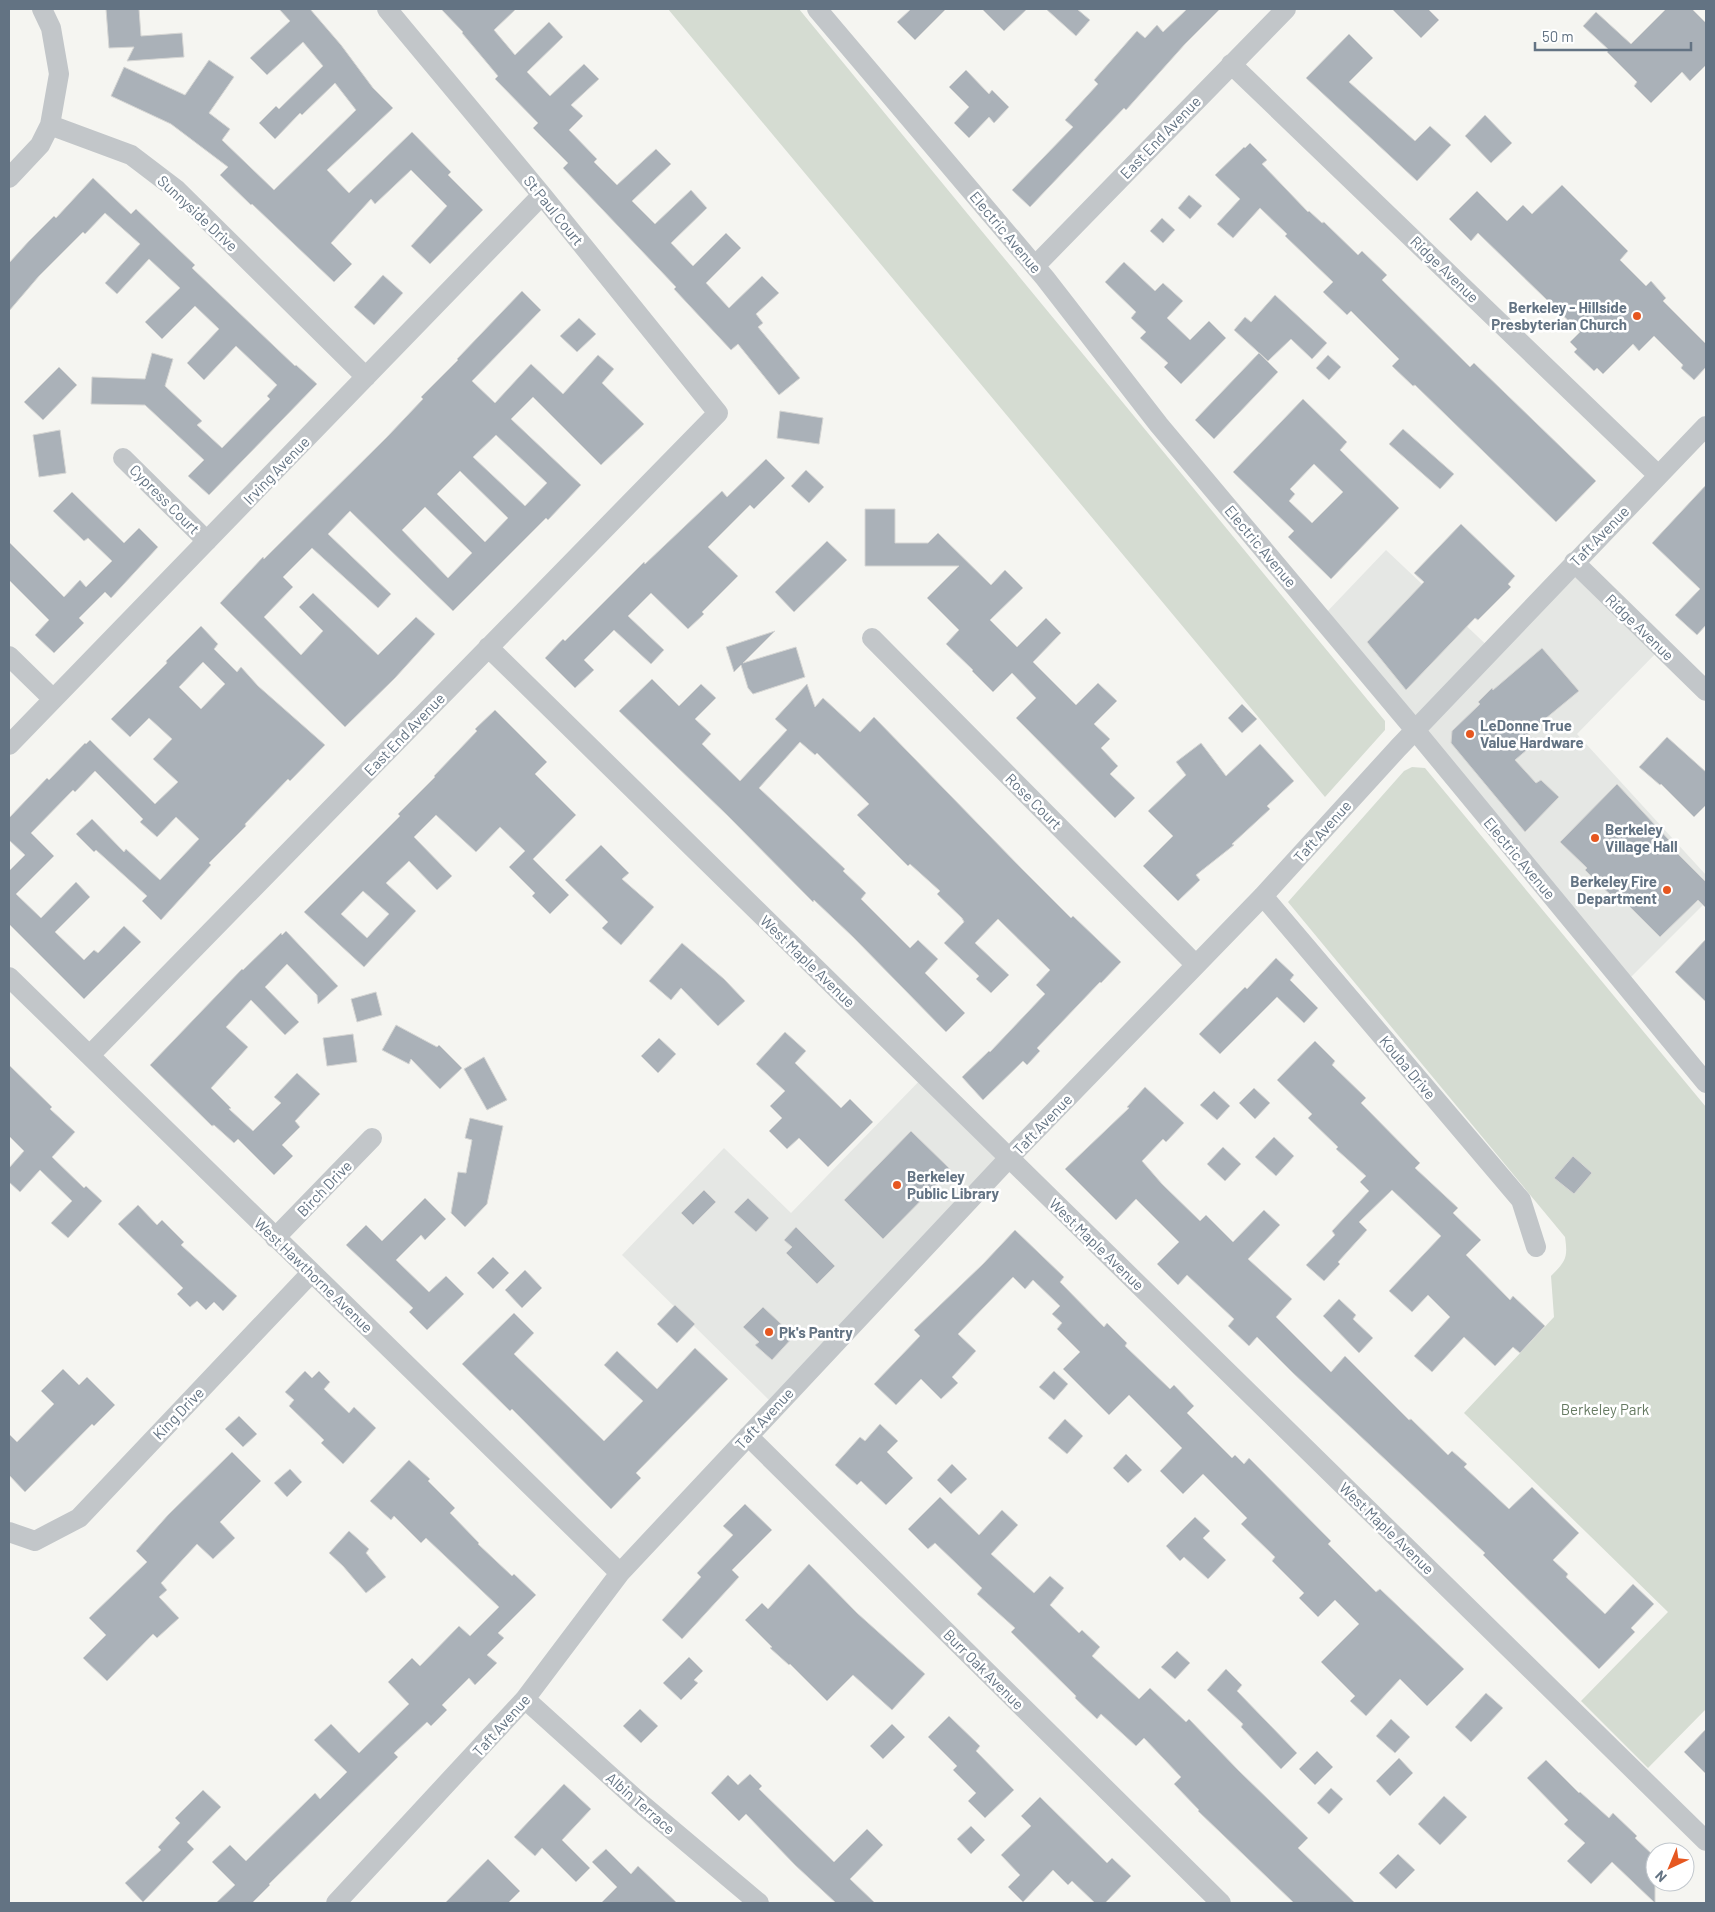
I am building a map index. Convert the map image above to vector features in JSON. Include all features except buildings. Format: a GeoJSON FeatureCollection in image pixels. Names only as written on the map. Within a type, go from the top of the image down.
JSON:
{"type":"FeatureCollection","features":[{"type":"Feature","properties":{"kind":"street"},"geometry":{"type":"LineString","coordinates":[[9,178],[40,145],[50,125],[59,74],[51,28],[42,9]]}},
{"type":"Feature","properties":{"kind":"street","name":"St Paul Court"},"geometry":{"type":"LineString","coordinates":[[387,9],[718,413]]}},
{"type":"Feature","properties":{"kind":"street","name":"East End Avenue"},"geometry":{"type":"LineString","coordinates":[[1035,266],[1286,9]]}},
{"type":"Feature","properties":{"kind":"street","name":"Electric Avenue"},"geometry":{"type":"LineString","coordinates":[[819,10],[1035,266],[1159,425],[1415,730],[1706,1083]]}},
{"type":"Feature","properties":{"kind":"street","name":"Ridge Avenue"},"geometry":{"type":"LineString","coordinates":[[1231,64],[1658,475]]}},
{"type":"Feature","properties":{"kind":"street","name":"Sunnyside Drive"},"geometry":{"type":"LineString","coordinates":[[50,125],[131,155],[177,190],[366,377]]}},
{"type":"Feature","properties":{"kind":"street","name":"Irving Avenue"},"geometry":{"type":"LineString","coordinates":[[9,745],[542,196]]}},
{"type":"Feature","properties":{"kind":"street","name":"East End Avenue"},"geometry":{"type":"LineString","coordinates":[[90,1055],[718,413]]}},
{"type":"Feature","properties":{"kind":"street","name":"Taft Avenue"},"geometry":{"type":"LineString","coordinates":[[336,1903],[525,1699],[620,1573],[1009,1158],[1263,896],[1415,730],[1706,426]]}},
{"type":"Feature","properties":{"kind":"street","name":"Cypress Court"},"geometry":{"type":"LineString","coordinates":[[122,458],[207,541]]}},
{"type":"Feature","properties":{"kind":"street","name":"Ridge Avenue"},"geometry":{"type":"LineString","coordinates":[[1574,562],[1706,691]]}},
{"type":"Feature","properties":{"kind":"street","name":"Rose Court"},"geometry":{"type":"LineString","coordinates":[[872,638],[1196,965]]}},
{"type":"Feature","properties":{"kind":"street","name":"West Maple Avenue"},"geometry":{"type":"LineString","coordinates":[[488,647],[1706,1841]]}},
{"type":"Feature","properties":{"kind":"street"},"geometry":{"type":"LineString","coordinates":[[9,656],[53,699]]}},
{"type":"Feature","properties":{"kind":"street","name":"Kouba Drive"},"geometry":{"type":"LineString","coordinates":[[1263,896],[1520,1200],[1536,1247]]}},
{"type":"Feature","properties":{"kind":"street","name":"West Hawthorne Avenue"},"geometry":{"type":"LineString","coordinates":[[9,977],[620,1573]]}},
{"type":"Feature","properties":{"kind":"street","name":"Birch Drive"},"geometry":{"type":"LineString","coordinates":[[275,1238],[372,1138]]}},
{"type":"Feature","properties":{"kind":"street","name":"King Drive"},"geometry":{"type":"LineString","coordinates":[[9,1532],[35,1541],[79,1518],[311,1273]]}},
{"type":"Feature","properties":{"kind":"street","name":"Burr Oak Avenue"},"geometry":{"type":"LineString","coordinates":[[748,1436],[1221,1903]]}},
{"type":"Feature","properties":{"kind":"street","name":"Albin Terrace"},"geometry":{"type":"LineString","coordinates":[[525,1699],[639,1802],[759,1903]]}},
{"type":"Feature","properties":{"kind":"shaded area"},"geometry":{"type":"Polygon","coordinates":[[[1386,550],[1494,652],[1573,567],[1658,651],[1577,734],[1706,875],[1706,902],[1628,980],[1324,615],[1386,550]]]}},
{"type":"Feature","properties":{"kind":"shaded area"},"geometry":{"type":"Polygon","coordinates":[[[928,1072],[1009,1152],[771,1402],[622,1255],[724,1148],[791,1213],[928,1072]]]}},
{"type":"Feature","properties":{"kind":"green space"},"geometry":{"type":"Polygon","coordinates":[[[668,9],[799,9],[1385,721],[1385,730],[1325,797],[668,9]]]}},
{"type":"Feature","properties":{"kind":"green space","name":"Berkeley Park"},"geometry":{"type":"Polygon","coordinates":[[[1412,767],[1425,768],[1706,1107],[1706,1709],[1648,1768],[1581,1701],[1668,1612],[1464,1413],[1554,1317],[1551,1276],[1565,1259],[1565,1237],[1288,902],[1404,771],[1412,767]]]}},
{"type":"Feature","properties":{"kind":"place","name":"Berkeley - Hillside Presbyterian Church"},"geometry":{"type":"Point","coordinates":[1637,316]}},
{"type":"Feature","properties":{"kind":"place","name":"LeDonne True Value Hardware"},"geometry":{"type":"Point","coordinates":[1470,734]}},
{"type":"Feature","properties":{"kind":"place","name":"Berkeley Village Hall"},"geometry":{"type":"Point","coordinates":[1595,838]}},
{"type":"Feature","properties":{"kind":"place","name":"Berkeley Fire Department"},"geometry":{"type":"Point","coordinates":[1667,890]}},
{"type":"Feature","properties":{"kind":"place","name":"Berkeley Public Library"},"geometry":{"type":"Point","coordinates":[897,1185]}},
{"type":"Feature","properties":{"kind":"place","name":"Pk's Pantry"},"geometry":{"type":"Point","coordinates":[769,1332]}}]}
